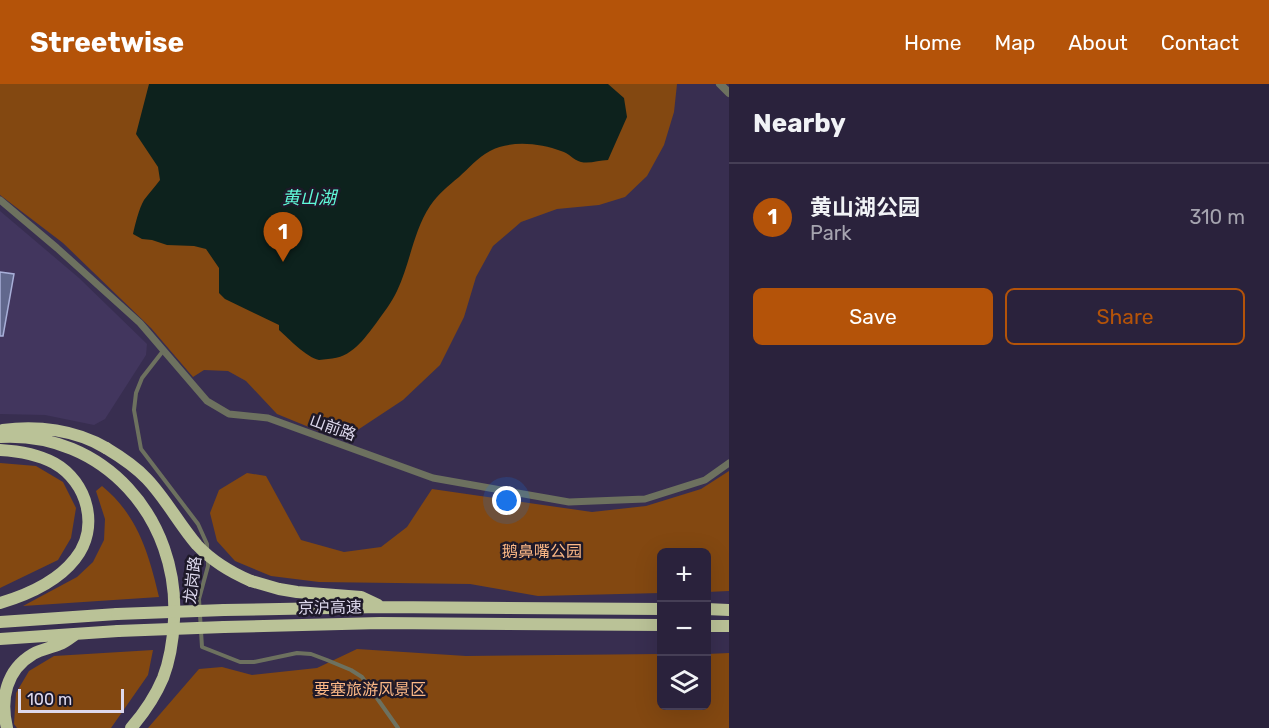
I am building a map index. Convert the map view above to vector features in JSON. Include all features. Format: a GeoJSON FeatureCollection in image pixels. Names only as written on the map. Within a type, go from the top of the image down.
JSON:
{"type":"FeatureCollection","features":[{"type":"Feature","properties":{"kind":"highway"},"geometry":{"type":"LineString","coordinates":[[0,430],[46,429],[74,435],[106,448],[126,460],[145,477],[196,544],[226,569],[250,581],[325,601]]}},
{"type":"Feature","properties":{"kind":"highway"},"geometry":{"type":"LineString","coordinates":[[0,437],[17,436],[68,447],[115,476],[144,506],[155,525],[163,545],[174,588],[174,631],[164,676],[142,716],[131,728]]}},
{"type":"Feature","properties":{"kind":"highway"},"geometry":{"type":"LineString","coordinates":[[0,443],[16,442],[41,446],[89,460],[139,510],[149,528],[157,547],[167,588],[167,631],[158,674],[144,700],[123,728]]}},
{"type":"Feature","properties":{"kind":"highway"},"geometry":{"type":"LineString","coordinates":[[0,450],[38,456],[67,472],[85,498],[88,512],[88,527],[84,542],[76,558],[64,571],[31,592],[0,603]]}},
{"type":"Feature","properties":{"kind":"highway","name":"京沪高速"},"geometry":{"type":"LineString","coordinates":[[0,622],[224,610],[361,597],[381,607],[657,609]]}},
{"type":"Feature","properties":{"kind":"highway"},"geometry":{"type":"LineString","coordinates":[[711,609],[729,610]]}},
{"type":"Feature","properties":{"kind":"highway","name":"京沪高速"},"geometry":{"type":"LineString","coordinates":[[0,639],[118,631],[336,624],[657,625]]}},
{"type":"Feature","properties":{"kind":"highway"},"geometry":{"type":"LineString","coordinates":[[711,626],[729,626]]}},
{"type":"Feature","properties":{"kind":"highway"},"geometry":{"type":"LineString","coordinates":[[7,728],[2,714],[3,694],[10,675],[34,654],[60,644],[76,634]]}},
{"type":"Feature","properties":{"kind":"street"},"geometry":{"type":"LineString","coordinates":[[720,84],[729,93]]}},
{"type":"Feature","properties":{"kind":"street","name":"山前路"},"geometry":{"type":"LineString","coordinates":[[0,200],[140,322],[207,401],[229,414],[268,418],[433,478],[569,502],[645,498],[705,480],[729,463]]}},
{"type":"Feature","properties":{"kind":"lane","name":"龙岗路"},"geometry":{"type":"LineString","coordinates":[[164,350],[142,378],[136,393],[134,410],[141,449],[198,524],[207,544],[208,566],[199,600],[202,647],[240,662],[254,662],[297,653],[311,654],[335,663],[362,677],[398,728]]}},
{"type":"Feature","properties":{"kind":"shaded area"},"geometry":{"type":"Polygon","coordinates":[[[0,211],[79,278],[147,344],[146,355],[105,419],[94,425],[45,415],[0,414],[0,211]]]}},
{"type":"Feature","properties":{"kind":"green space"},"geometry":{"type":"Polygon","coordinates":[[[0,84],[677,84],[674,112],[664,145],[647,176],[625,197],[599,205],[557,209],[521,222],[493,246],[476,277],[464,317],[440,365],[403,400],[353,433],[321,432],[277,414],[246,381],[228,371],[204,370],[193,377],[151,328],[63,243],[0,195],[0,84]]]}},
{"type":"Feature","properties":{"kind":"green space"},"geometry":{"type":"Polygon","coordinates":[[[0,463],[36,466],[63,482],[76,508],[71,538],[58,560],[0,588],[0,463]]]}},
{"type":"Feature","properties":{"kind":"green space","name":"鹅鼻嘴公园"},"geometry":{"type":"Polygon","coordinates":[[[729,471],[729,591],[711,592],[711,548],[657,548],[657,593],[538,596],[470,584],[319,582],[271,576],[235,561],[217,541],[210,513],[219,490],[247,473],[266,476],[301,540],[344,552],[381,547],[407,527],[432,489],[592,512],[646,506],[701,489],[729,471]]]}},
{"type":"Feature","properties":{"kind":"green space"},"geometry":{"type":"Polygon","coordinates":[[[102,486],[125,510],[133,523],[146,551],[159,597],[23,606],[77,577],[93,562],[104,540],[105,519],[96,491],[102,486]]]}},
{"type":"Feature","properties":{"kind":"green space","name":"要塞旅游风景区"},"geometry":{"type":"Polygon","coordinates":[[[357,649],[466,656],[657,654],[657,710],[711,710],[711,654],[729,653],[729,728],[148,728],[199,669],[222,667],[252,675],[317,668],[357,649]]]}},
{"type":"Feature","properties":{"kind":"green space"},"geometry":{"type":"Polygon","coordinates":[[[153,650],[148,675],[111,728],[17,728],[14,724],[16,693],[29,671],[54,656],[153,650]]]}},
{"type":"Feature","properties":{"kind":"water","name":"黄山湖"},"geometry":{"type":"Polygon","coordinates":[[[149,84],[608,84],[624,98],[627,117],[608,160],[581,162],[553,148],[525,144],[507,145],[481,157],[443,190],[430,206],[420,226],[397,291],[367,335],[344,355],[319,360],[293,343],[279,330],[279,325],[225,299],[219,293],[219,268],[206,249],[167,245],[142,239],[133,234],[142,203],[160,180],[158,167],[136,134],[149,84]]]}},
{"type":"Feature","properties":{"kind":"building"},"geometry":{"type":"Polygon","coordinates":[[[0,272],[14,274],[3,336],[0,336],[0,272]]]}},
{"type":"Feature","properties":{"kind":"place","name":"黄山湖公园"},"geometry":{"type":"Point","coordinates":[283,262]}}]}
